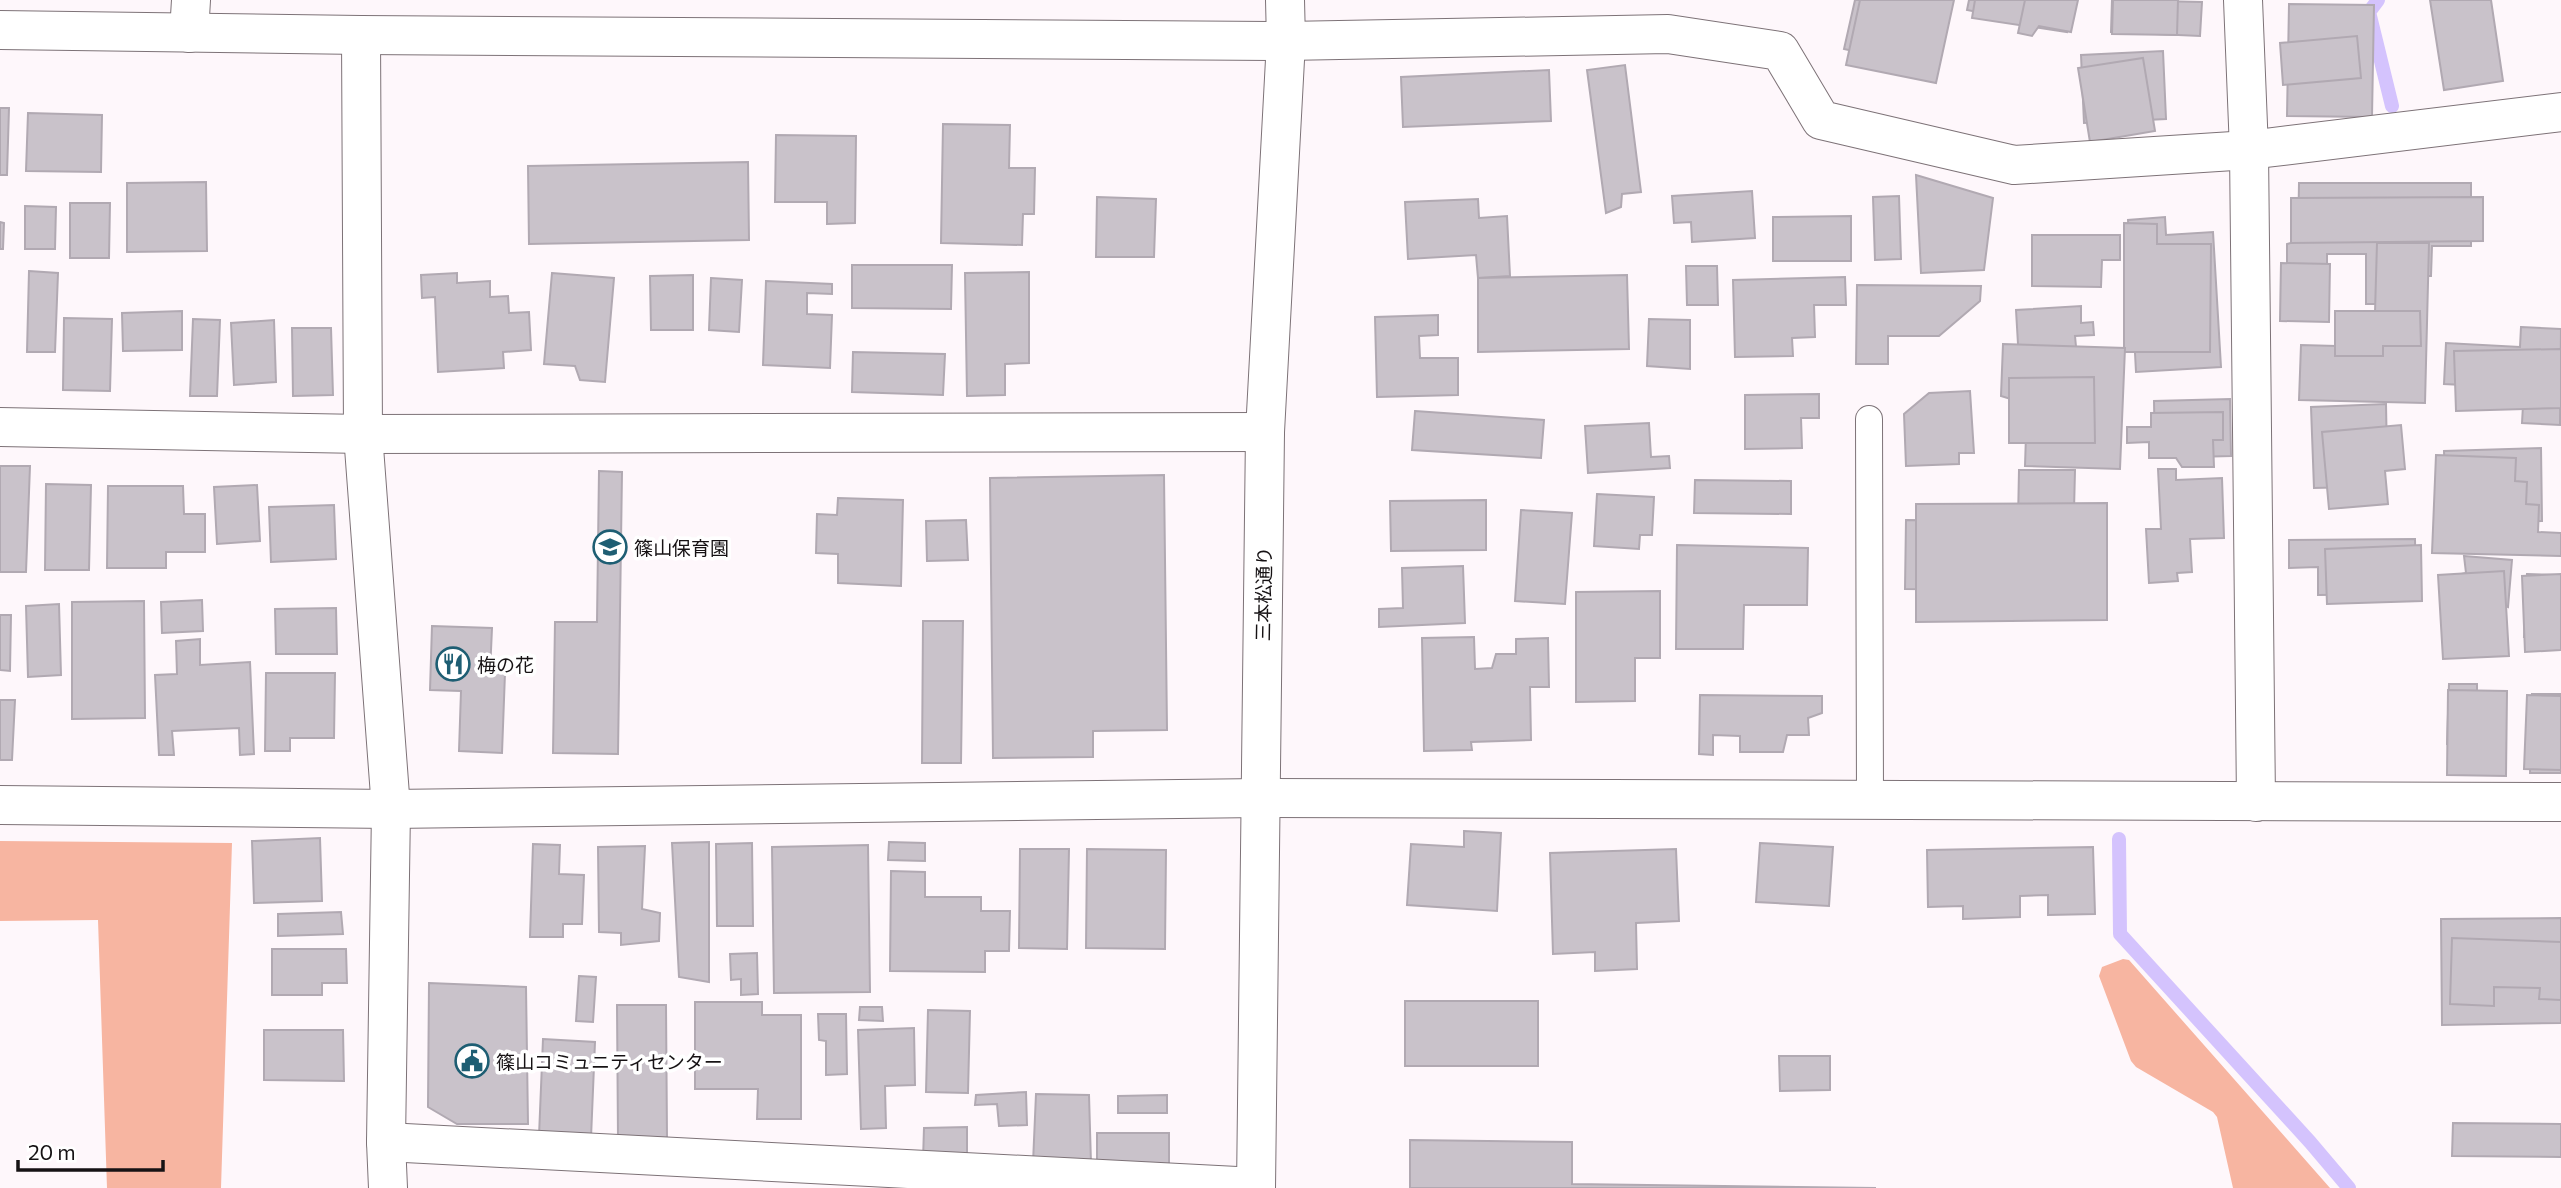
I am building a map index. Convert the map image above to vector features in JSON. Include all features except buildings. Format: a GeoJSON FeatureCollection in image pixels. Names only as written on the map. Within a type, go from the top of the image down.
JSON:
{"type":"FeatureCollection","features":[{"type":"Feature","properties":{"kind":"street","name":"三本松通り"},"geometry":{"type":"LineString","coordinates":[[1256,1188],[1265,432],[1286,41],[1285,0]]}},
{"type":"Feature","properties":{"kind":"street"},"geometry":{"type":"LineString","coordinates":[[2242,0],[2249,150],[2256,802]]}},
{"type":"Feature","properties":{"kind":"street"},"geometry":{"type":"LineString","coordinates":[[0,30],[190,16],[361,35],[1286,41],[1668,34],[1780,51],[1821,120],[2014,164],[2249,150],[2561,112]]}},
{"type":"Feature","properties":{"kind":"street"},"geometry":{"type":"LineString","coordinates":[[361,35],[363,434],[391,809],[386,1142],[388,1188]]}},
{"type":"Feature","properties":{"kind":"street"},"geometry":{"type":"LineString","coordinates":[[0,427],[363,434],[1265,432]]}},
{"type":"Feature","properties":{"kind":"street"},"geometry":{"type":"LineString","coordinates":[[0,806],[391,809],[1260,798],[2561,802]]}},
{"type":"Feature","properties":{"kind":"street"},"geometry":{"type":"LineString","coordinates":[[386,1142],[1256,1188]]}},
{"type":"Feature","properties":{"kind":"lane"},"geometry":{"type":"LineString","coordinates":[[1869,419],[1870,800]]}},
{"type":"Feature","properties":{"kind":"shaded area"},"geometry":{"type":"Polygon","coordinates":[[[0,841],[232,843],[221,1188],[107,1188],[98,920],[0,921],[0,841]]]}},
{"type":"Feature","properties":{"kind":"shaded area"},"geometry":{"type":"Polygon","coordinates":[[[2123,959],[2129,960],[2330,1188],[2233,1188],[2217,1117],[2213,1112],[2136,1067],[2131,1061],[2099,976],[2102,967],[2123,959]]]}},
{"type":"Feature","properties":{"kind":"waterway"},"geometry":{"type":"LineString","coordinates":[[2378,0],[2369,12],[2392,106]]}},
{"type":"Feature","properties":{"kind":"waterway"},"geometry":{"type":"LineString","coordinates":[[2119,839],[2120,934],[2349,1188]]}},
{"type":"Feature","properties":{"kind":"place","name":"篠山保育園"},"geometry":{"type":"Point","coordinates":[610,547]}},
{"type":"Feature","properties":{"kind":"place","name":"梅の花"},"geometry":{"type":"Point","coordinates":[453,664]}},
{"type":"Feature","properties":{"kind":"place","name":"篠山コミュニティセンター"},"geometry":{"type":"Point","coordinates":[472,1061]}}]}
